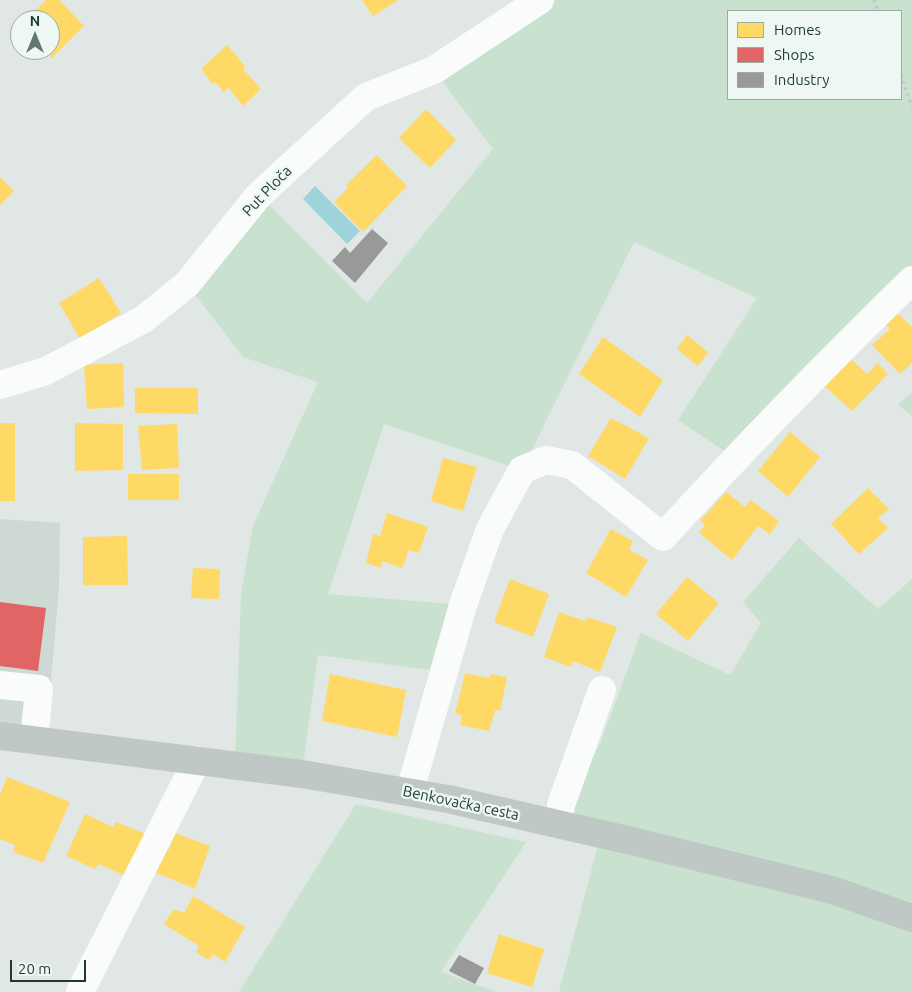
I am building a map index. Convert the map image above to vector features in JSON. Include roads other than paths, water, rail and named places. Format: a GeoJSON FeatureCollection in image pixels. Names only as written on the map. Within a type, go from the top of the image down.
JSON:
{"type":"FeatureCollection","features":[{"type":"Feature","properties":{"kind":"main road","name":"Benkovačka cesta"},"geometry":{"type":"LineString","coordinates":[[0,736],[302,774],[410,791],[558,824],[832,890],[912,918]]}},
{"type":"Feature","properties":{"kind":"street","name":"Put Ploča"},"geometry":{"type":"LineString","coordinates":[[0,385],[46,370],[144,319],[187,284],[259,195],[366,97],[434,70],[540,0]]}},
{"type":"Feature","properties":{"kind":"street"},"geometry":{"type":"LineString","coordinates":[[410,791],[463,605],[490,529],[522,470],[546,460],[572,465],[664,537],[741,451],[912,280]]}},
{"type":"Feature","properties":{"kind":"street"},"geometry":{"type":"LineString","coordinates":[[0,685],[39,689],[34,740]]}},
{"type":"Feature","properties":{"kind":"street"},"geometry":{"type":"LineString","coordinates":[[558,824],[562,805],[602,690]]}},
{"type":"Feature","properties":{"kind":"street"},"geometry":{"type":"LineString","coordinates":[[80,992],[197,760]]}},
{"type":"Feature","properties":{"kind":"water"},"geometry":{"type":"Polygon","coordinates":[[[315,186],[360,231],[347,244],[303,199],[315,186]]]}}]}
